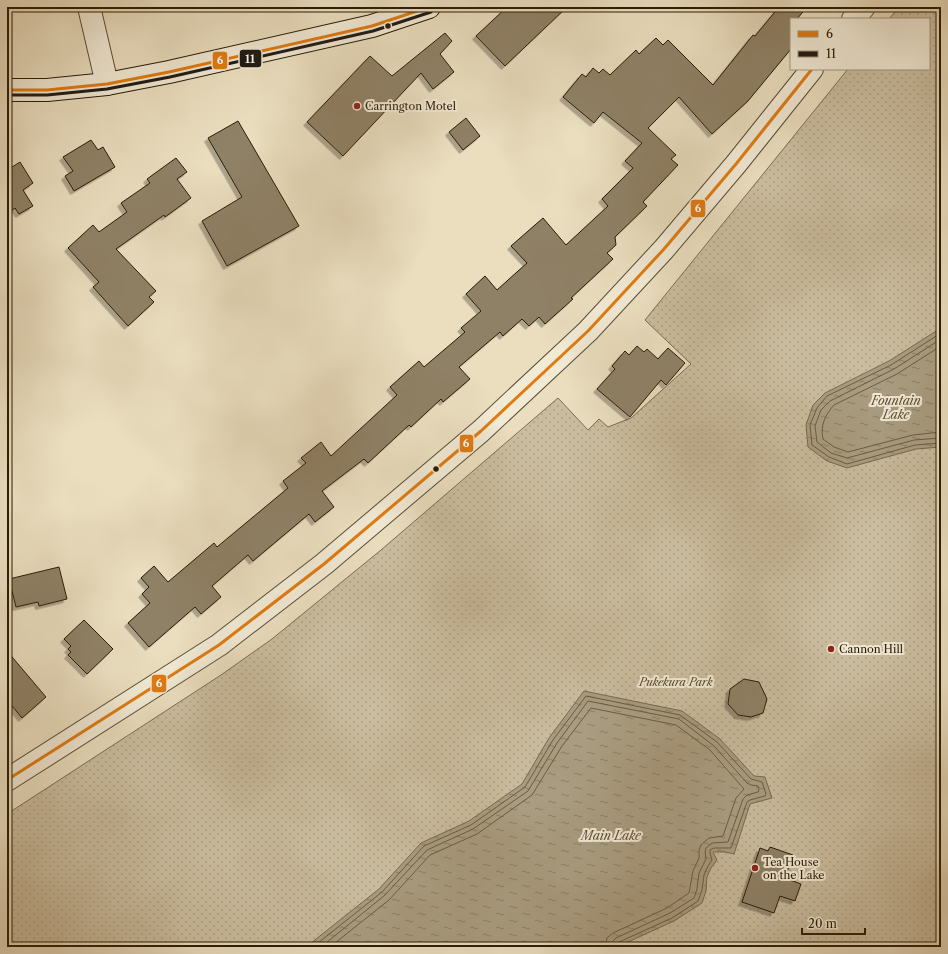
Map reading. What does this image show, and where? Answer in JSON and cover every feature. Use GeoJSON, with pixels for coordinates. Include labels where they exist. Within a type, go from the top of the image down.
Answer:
{"type":"FeatureCollection","features":[{"type":"Feature","properties":{"kind":"street"},"geometry":{"type":"LineString","coordinates":[[89,7],[107,84]]}},
{"type":"Feature","properties":{"kind":"street"},"geometry":{"type":"LineString","coordinates":[[7,90],[47,90],[107,84],[169,72],[372,26],[429,7]]}},
{"type":"Feature","properties":{"kind":"street"},"geometry":{"type":"LineString","coordinates":[[854,18],[864,7]]}},
{"type":"Feature","properties":{"kind":"street"},"geometry":{"type":"LineString","coordinates":[[7,780],[219,645],[324,564],[482,431],[588,332],[664,249],[736,164],[811,70]]}},
{"type":"Feature","properties":{"kind":"green space","name":"Pukekura Park"},"geometry":{"type":"Polygon","coordinates":[[[899,7],[941,7],[941,947],[7,947],[7,814],[221,675],[272,639],[381,550],[558,398],[588,430],[599,419],[608,427],[631,418],[691,364],[645,320],[847,70],[930,70],[930,18],[890,18],[899,7]]]}},
{"type":"Feature","properties":{"kind":"water","name":"Fountain Lake"},"geometry":{"type":"Polygon","coordinates":[[[941,328],[941,447],[916,449],[847,468],[827,461],[808,447],[806,425],[813,405],[825,393],[889,361],[941,328]]]}},
{"type":"Feature","properties":{"kind":"water","name":"Main Lake"},"geometry":{"type":"Polygon","coordinates":[[[584,691],[682,711],[720,739],[754,776],[765,777],[772,798],[750,804],[734,854],[713,852],[717,860],[707,877],[706,891],[702,903],[674,921],[617,947],[306,947],[379,889],[421,843],[469,821],[522,784],[549,738],[584,691]]]}},
{"type":"Feature","properties":{"kind":"building"},"geometry":{"type":"Polygon","coordinates":[[[507,7],[567,7],[505,66],[476,36],[507,7]]]}},
{"type":"Feature","properties":{"kind":"building"},"geometry":{"type":"Polygon","coordinates":[[[779,7],[807,7],[798,18],[790,18],[790,50],[748,101],[712,134],[679,97],[648,128],[676,155],[671,159],[678,165],[643,202],[647,206],[615,237],[616,245],[607,253],[613,259],[571,298],[573,299],[545,324],[539,317],[529,326],[522,319],[503,336],[500,332],[459,367],[470,379],[443,402],[441,399],[411,427],[409,425],[368,463],[364,459],[322,491],[334,507],[315,522],[309,514],[253,561],[248,555],[212,586],[221,597],[201,614],[195,607],[149,647],[128,623],[150,603],[142,594],[149,587],[141,578],[154,566],[168,582],[214,543],[217,547],[288,488],[283,481],[306,463],[301,458],[321,442],[331,456],[397,395],[390,387],[419,361],[424,367],[465,332],[461,328],[481,311],[466,294],[485,276],[497,290],[527,263],[511,246],[543,218],[566,245],[608,206],[602,199],[633,168],[625,161],[642,143],[603,112],[594,123],[563,97],[582,74],[586,77],[593,68],[599,73],[603,69],[610,75],[636,50],[639,54],[656,38],[663,45],[668,40],[713,85],[753,35],[755,36],[779,7]]]}},
{"type":"Feature","properties":{"kind":"building","name":"Carrington Motel"},"geometry":{"type":"Polygon","coordinates":[[[445,33],[452,41],[440,54],[454,72],[433,89],[421,73],[343,156],[307,122],[370,56],[392,76],[445,33]]]}},
{"type":"Feature","properties":{"kind":"building"},"geometry":{"type":"Polygon","coordinates":[[[466,118],[480,136],[463,150],[449,132],[466,118]]]}},
{"type":"Feature","properties":{"kind":"building"},"geometry":{"type":"Polygon","coordinates":[[[238,121],[299,226],[227,266],[202,221],[242,197],[208,138],[238,121]]]}},
{"type":"Feature","properties":{"kind":"building"},"geometry":{"type":"Polygon","coordinates":[[[91,140],[98,150],[103,147],[115,167],[74,191],[65,176],[73,171],[63,157],[91,140]]]}},
{"type":"Feature","properties":{"kind":"building"},"geometry":{"type":"Polygon","coordinates":[[[176,158],[187,172],[177,179],[191,198],[116,249],[156,291],[149,297],[154,302],[128,326],[93,287],[99,282],[68,248],[93,225],[99,232],[127,212],[121,203],[150,183],[147,179],[176,158]]]}},
{"type":"Feature","properties":{"kind":"building"},"geometry":{"type":"Polygon","coordinates":[[[20,162],[33,183],[23,190],[33,206],[19,214],[15,208],[7,214],[7,166],[9,169],[20,162]]]}},
{"type":"Feature","properties":{"kind":"building"},"geometry":{"type":"Polygon","coordinates":[[[637,346],[644,352],[647,349],[658,359],[668,348],[685,363],[666,385],[661,380],[630,417],[597,389],[615,369],[612,366],[625,351],[629,355],[637,346]]]}},
{"type":"Feature","properties":{"kind":"building"},"geometry":{"type":"Polygon","coordinates":[[[59,567],[67,599],[39,606],[38,602],[16,607],[9,579],[59,567]]]}},
{"type":"Feature","properties":{"kind":"building"},"geometry":{"type":"Polygon","coordinates":[[[84,620],[113,649],[87,674],[68,655],[71,652],[68,649],[71,646],[64,639],[84,620]]]}},
{"type":"Feature","properties":{"kind":"building"},"geometry":{"type":"Polygon","coordinates":[[[7,651],[46,697],[22,718],[7,700],[7,651]]]}},
{"type":"Feature","properties":{"kind":"building"},"geometry":{"type":"Polygon","coordinates":[[[744,679],[759,682],[767,699],[763,713],[751,717],[738,715],[728,704],[730,689],[744,679]]]}},
{"type":"Feature","properties":{"kind":"building"},"geometry":{"type":"Polygon","coordinates":[[[770,847],[793,855],[785,878],[801,884],[795,901],[780,896],[774,913],[742,902],[760,848],[768,851],[770,847]]]}},
{"type":"Feature","properties":{"kind":"transit line","name":"6"},"geometry":{"type":"LineString","coordinates":[[7,90],[47,90],[107,84],[169,72],[372,26],[429,7]]}},
{"type":"Feature","properties":{"kind":"transit line","name":"11"},"geometry":{"type":"LineString","coordinates":[[7,95],[47,95],[107,89],[170,77],[373,31],[431,12]]}},
{"type":"Feature","properties":{"kind":"transit line","name":"6"},"geometry":{"type":"LineString","coordinates":[[7,780],[219,645],[324,564],[481,431],[588,331],[664,249],[736,164],[811,70]]}},
{"type":"Feature","properties":{"kind":"place","name":"Carrington Motel"},"geometry":{"type":"Point","coordinates":[357,106]}},
{"type":"Feature","properties":{"kind":"place","name":"Cannon Hill"},"geometry":{"type":"Point","coordinates":[831,649]}},
{"type":"Feature","properties":{"kind":"place","name":"Tea House on the Lake"},"geometry":{"type":"Point","coordinates":[755,868]}}]}
